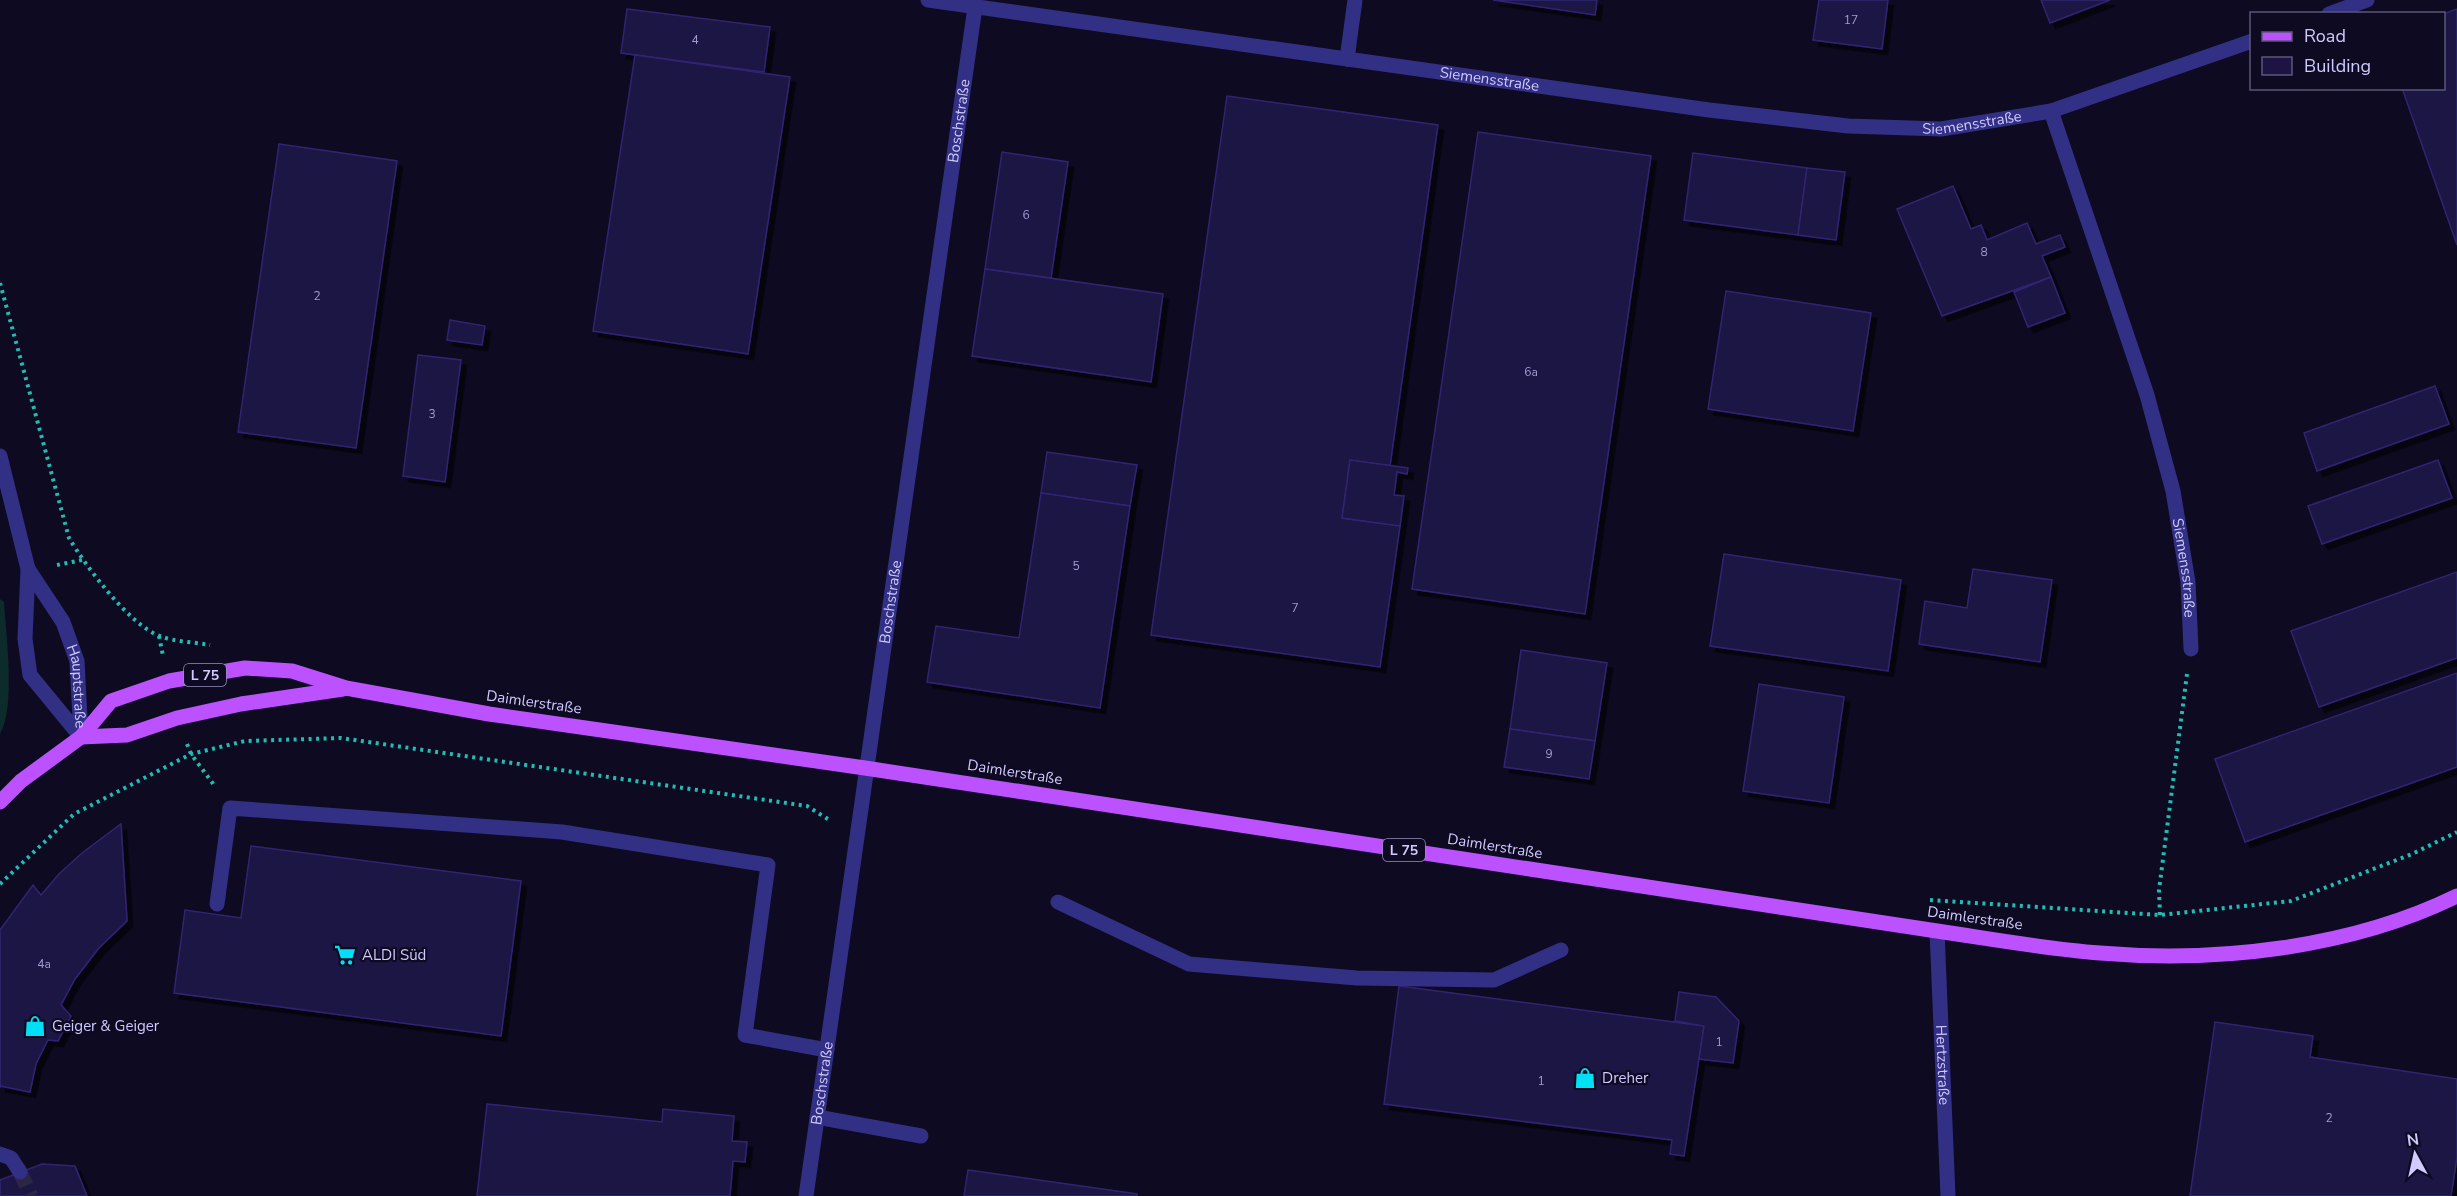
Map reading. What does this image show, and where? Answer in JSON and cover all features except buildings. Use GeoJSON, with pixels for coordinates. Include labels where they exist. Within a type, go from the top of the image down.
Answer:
{"type":"FeatureCollection","features":[{"type":"Feature","properties":{"kind":"main road","name":"Daimlerstraße"},"geometry":{"type":"LineString","coordinates":[[0,802],[21,781],[81,737],[111,701],[169,681],[245,669],[292,671],[346,688],[489,714],[865,768],[1937,932],[2100,953],[2194,956],[2309,944],[2404,918],[2457,896]]}},
{"type":"Feature","properties":{"kind":"main road","name":"Daimlerstraße"},"geometry":{"type":"LineString","coordinates":[[81,737],[127,735],[177,718],[241,704],[346,688]]}},
{"type":"Feature","properties":{"kind":"street","name":"Siemensstraße"},"geometry":{"type":"LineString","coordinates":[[928,0],[1709,110],[1848,126],[1941,129],[2051,111],[2250,42]]}},
{"type":"Feature","properties":{"kind":"street"},"geometry":{"type":"LineString","coordinates":[[1347,59],[1355,0]]}},
{"type":"Feature","properties":{"kind":"street"},"geometry":{"type":"LineString","coordinates":[[2334,12],[2367,0]]}},
{"type":"Feature","properties":{"kind":"street","name":"Boschstraße"},"geometry":{"type":"LineString","coordinates":[[806,1196],[865,768],[975,7]]}},
{"type":"Feature","properties":{"kind":"street","name":"Siemensstraße"},"geometry":{"type":"LineString","coordinates":[[2051,111],[2147,395],[2173,491],[2188,582],[2190,649]]}},
{"type":"Feature","properties":{"kind":"street","name":"Hauptstraße"},"geometry":{"type":"LineString","coordinates":[[0,456],[28,569],[25,639],[30,675],[81,737]]}},
{"type":"Feature","properties":{"kind":"street","name":"Hauptstraße"},"geometry":{"type":"LineString","coordinates":[[28,569],[63,622],[77,661],[81,737]]}},
{"type":"Feature","properties":{"kind":"street"},"geometry":{"type":"LineString","coordinates":[[217,904],[230,808],[562,832],[768,866],[745,1035],[827,1050]]}},
{"type":"Feature","properties":{"kind":"street"},"geometry":{"type":"LineString","coordinates":[[1058,902],[1189,964],[1357,978],[1494,980],[1561,950]]}},
{"type":"Feature","properties":{"kind":"street","name":"Hertzstraße"},"geometry":{"type":"LineString","coordinates":[[1937,932],[1948,1196]]}},
{"type":"Feature","properties":{"kind":"street"},"geometry":{"type":"LineString","coordinates":[[817,1117],[921,1136]]}},
{"type":"Feature","properties":{"kind":"street"},"geometry":{"type":"LineString","coordinates":[[0,1154],[11,1158],[20,1172]]}},
{"type":"Feature","properties":{"kind":"path"},"geometry":{"type":"LineString","coordinates":[[0,283],[69,538],[82,560],[131,617],[159,636],[215,645]]}},
{"type":"Feature","properties":{"kind":"path"},"geometry":{"type":"LineString","coordinates":[[2160,915],[2159,890],[2190,649]]}},
{"type":"Feature","properties":{"kind":"path"},"geometry":{"type":"LineString","coordinates":[[0,884],[74,814],[191,754],[230,808]]}},
{"type":"Feature","properties":{"kind":"path"},"geometry":{"type":"LineString","coordinates":[[1924,899],[2160,915],[2291,901],[2412,854],[2457,832]]}},
{"type":"Feature","properties":{"kind":"green space"},"geometry":{"type":"Polygon","coordinates":[[[0,599],[4,602],[9,689],[5,722],[0,734],[0,599]]]}},
{"type":"Feature","properties":{"kind":"tunnel"},"geometry":{"type":"LineString","coordinates":[[20,1172],[31,1196]]}},
{"type":"Feature","properties":{"kind":"place","name":"ALDI Süd"},"geometry":{"type":"Point","coordinates":[345,955]}},
{"type":"Feature","properties":{"kind":"place","name":"Geiger & Geiger"},"geometry":{"type":"Point","coordinates":[35,1026]}},
{"type":"Feature","properties":{"kind":"place","name":"Dreher"},"geometry":{"type":"Point","coordinates":[1585,1078]}}]}
